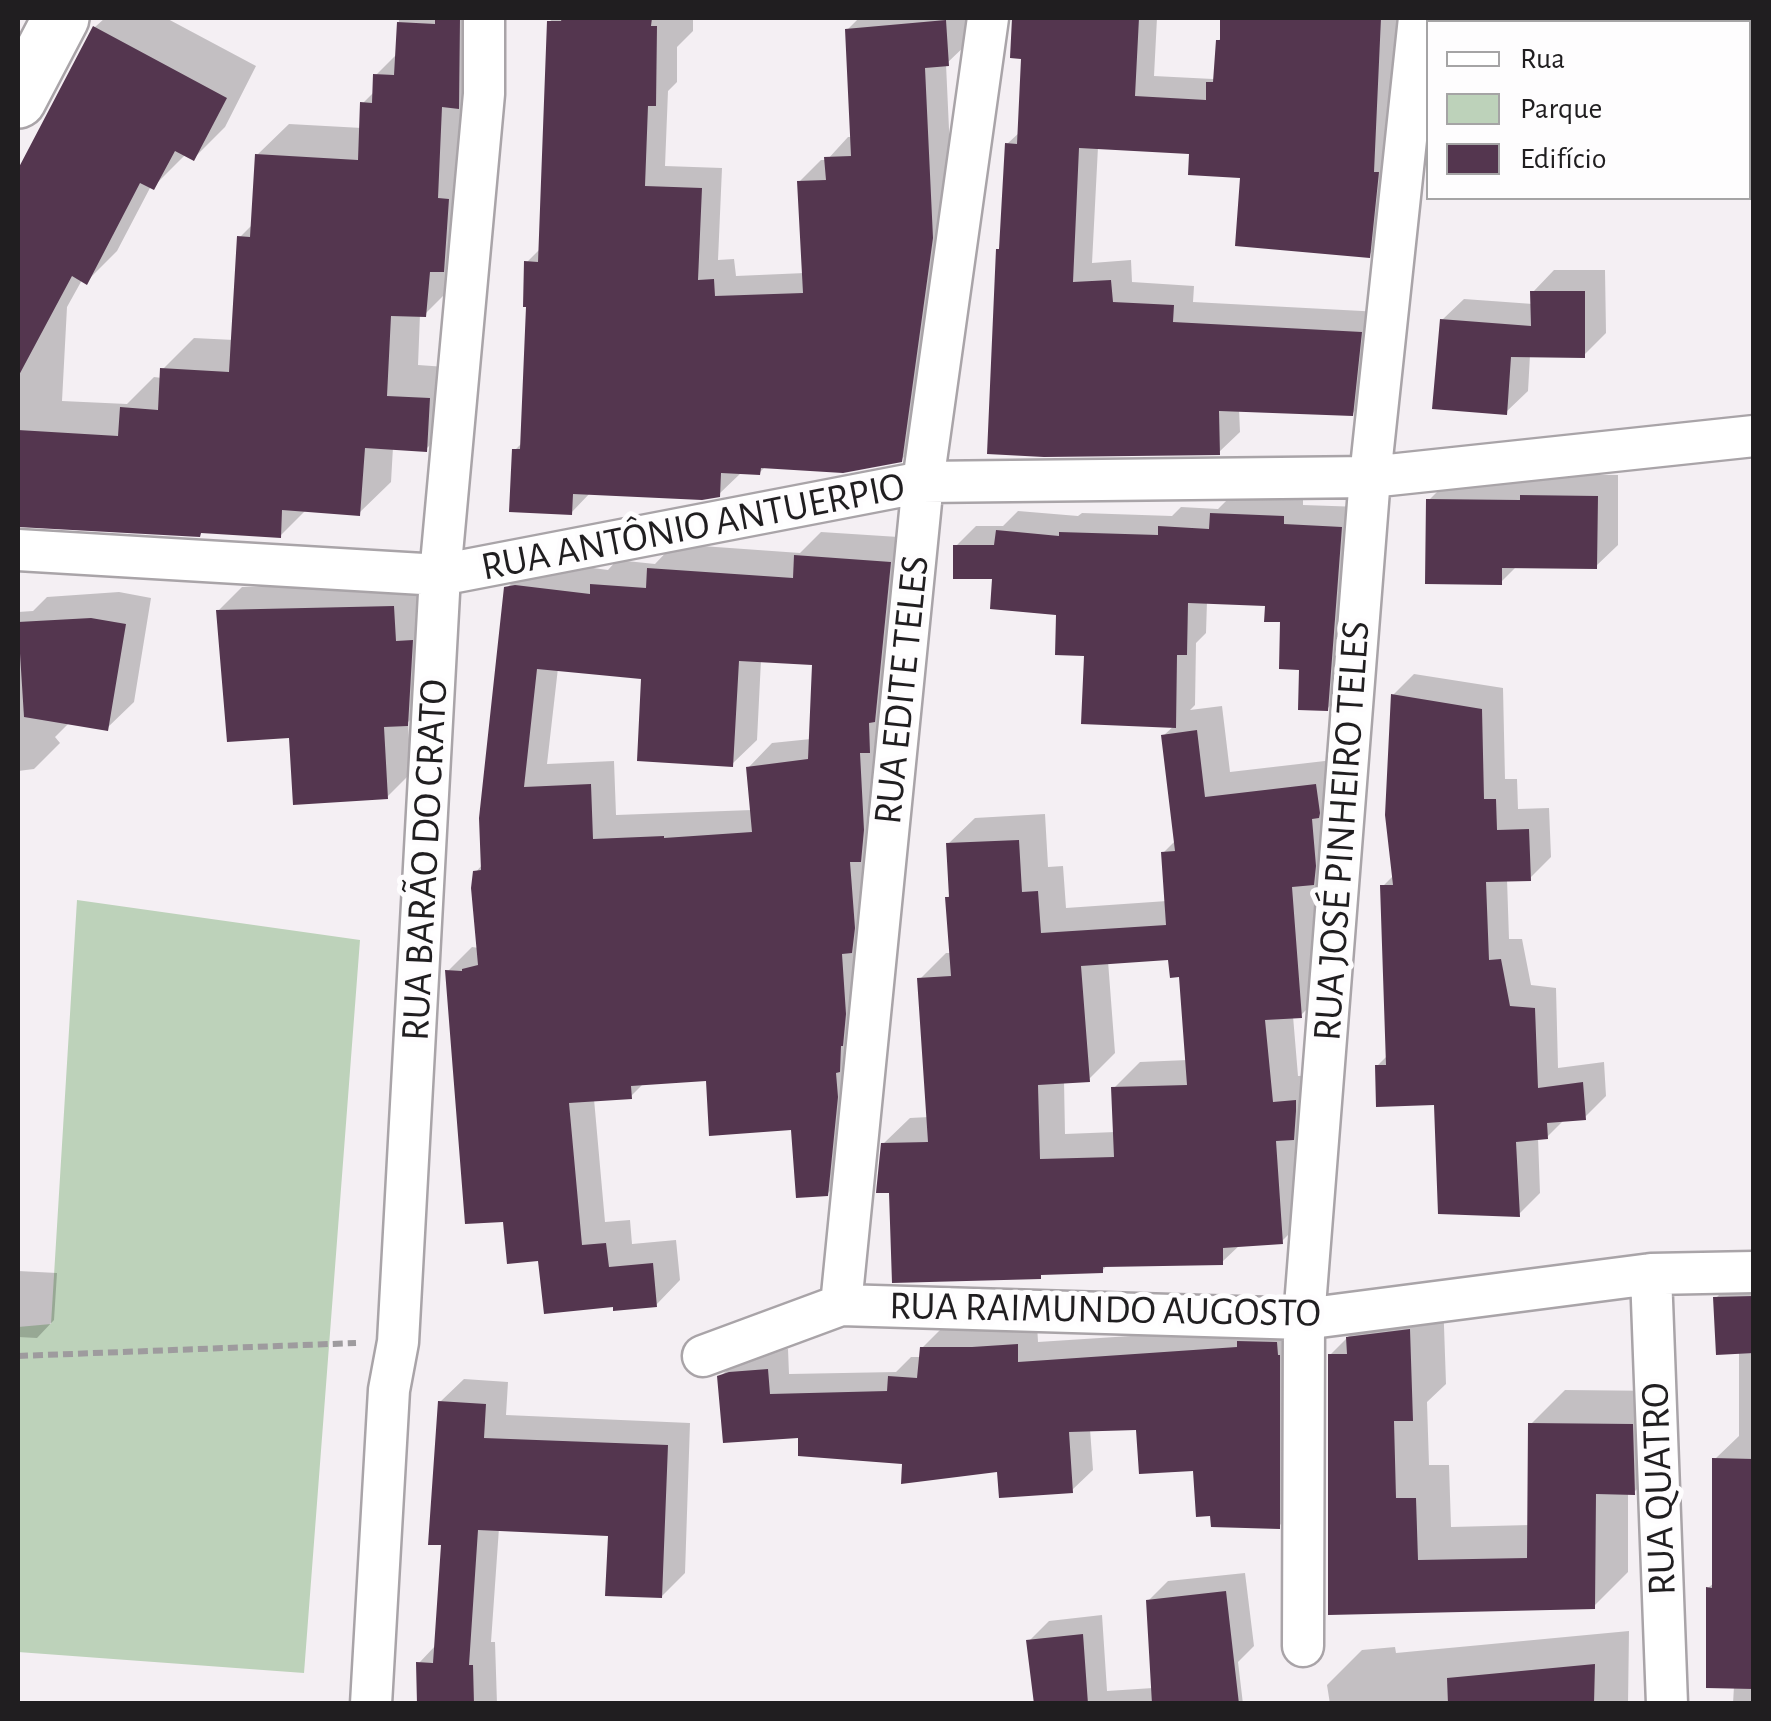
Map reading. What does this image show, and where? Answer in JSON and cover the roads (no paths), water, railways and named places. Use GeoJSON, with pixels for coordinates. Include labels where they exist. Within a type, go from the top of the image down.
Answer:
{"type":"FeatureCollection","features":[{"type":"Feature","properties":{"kind":"main road"},"geometry":{"type":"LineString","coordinates":[[18,100],[61,18]]}},
{"type":"Feature","properties":{"kind":"street","name":"RUA BARÃO DO CRATO"},"geometry":{"type":"LineString","coordinates":[[371,1704],[389,1390],[398,1342],[440,575],[484,94],[484,18]]}},
{"type":"Feature","properties":{"kind":"street","name":"RUA EDITE TELES"},"geometry":{"type":"LineString","coordinates":[[841,1305],[923,482],[988,18]]}},
{"type":"Feature","properties":{"kind":"street","name":"RUA JOSÉ PINHEIRO TELES"},"geometry":{"type":"LineString","coordinates":[[1303,1646],[1304,1319],[1370,477],[1419,18]]}},
{"type":"Feature","properties":{"kind":"street","name":"RUA ANTÔNIO ANTUERPIO"},"geometry":{"type":"LineString","coordinates":[[18,550],[440,575],[923,482],[1370,477],[1754,436]]}},
{"type":"Feature","properties":{"kind":"street","name":"RUA RAIMUNDO AUGOSTO"},"geometry":{"type":"LineString","coordinates":[[702,1356],[841,1305],[1304,1319],[1652,1274],[1754,1272]]}},
{"type":"Feature","properties":{"kind":"street","name":"RUA QUATRO"},"geometry":{"type":"LineString","coordinates":[[1652,1274],[1667,1704]]}}]}
